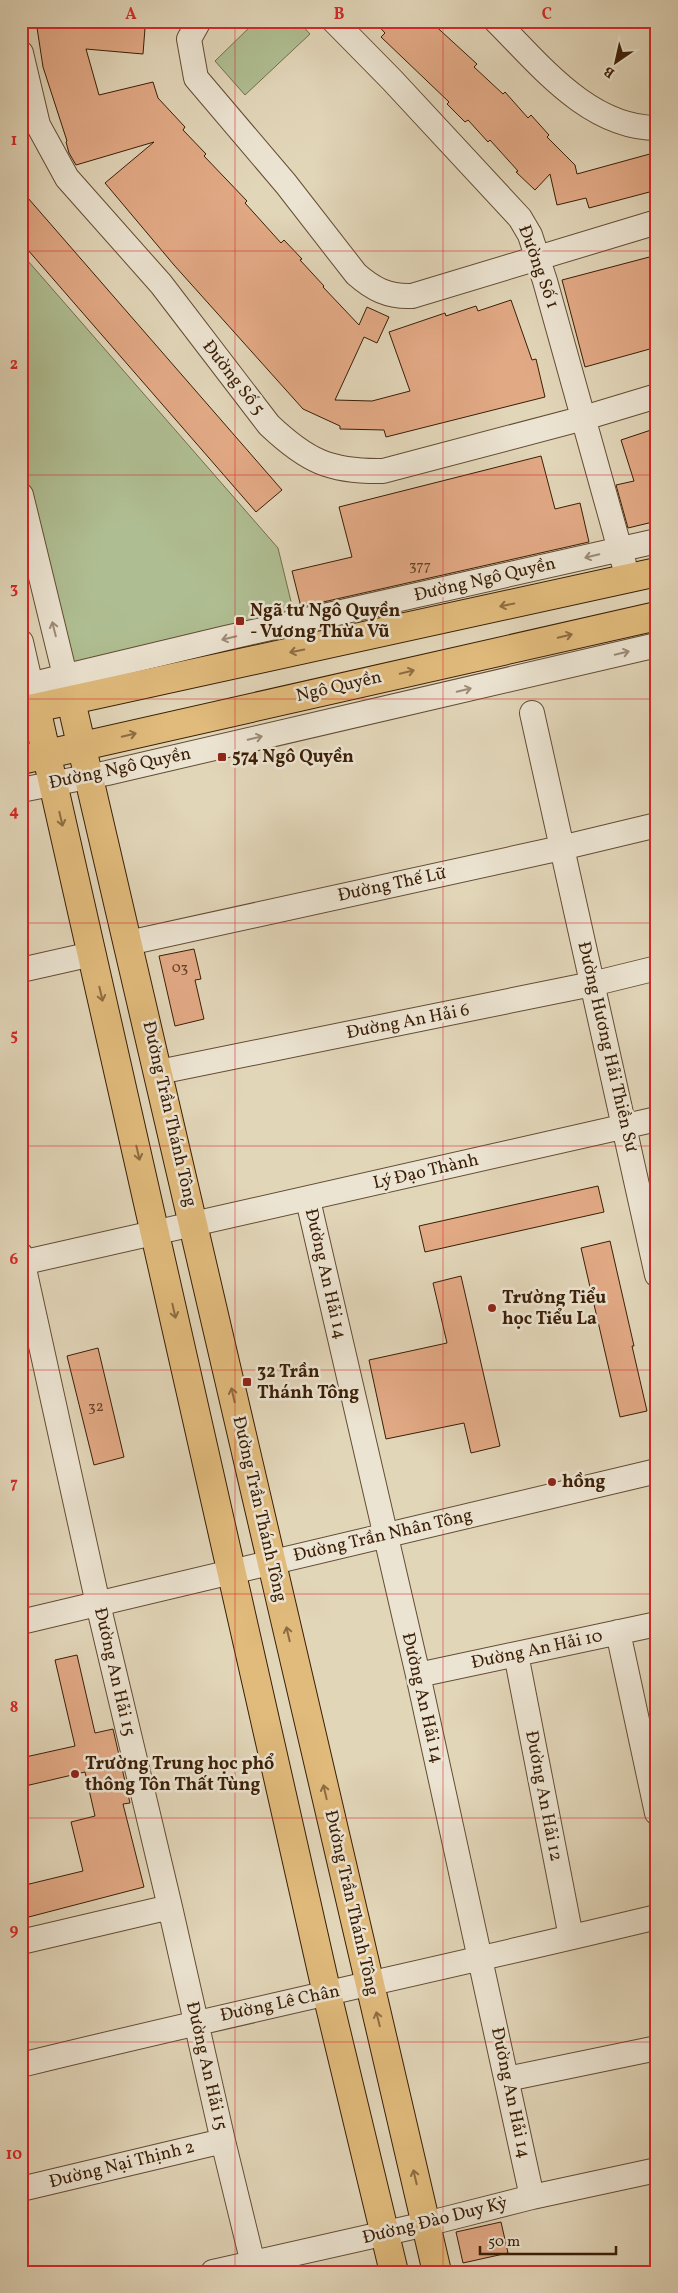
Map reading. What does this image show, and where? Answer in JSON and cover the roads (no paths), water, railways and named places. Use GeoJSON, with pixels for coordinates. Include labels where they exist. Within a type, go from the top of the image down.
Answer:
{"type":"FeatureCollection","features":[{"type":"Feature","properties":{"kind":"main road"},"geometry":{"type":"LineString","coordinates":[[394,2272],[328,1994],[157,1234],[52,784],[33,757],[28,698],[69,688],[657,572]]}},
{"type":"Feature","properties":{"kind":"main road","name":"Ngô Quyền"},"geometry":{"type":"LineString","coordinates":[[33,757],[657,616]]}},
{"type":"Feature","properties":{"kind":"main road","name":"Đường Trần Thánh Tông"},"geometry":{"type":"LineString","coordinates":[[69,688],[88,777],[195,1224],[271,1562],[437,2272]]}},
{"type":"Feature","properties":{"kind":"street"},"geometry":{"type":"LineString","coordinates":[[199,21],[189,40],[196,78],[286,184],[356,274],[369,286],[383,293],[412,296],[657,222]]}},
{"type":"Feature","properties":{"kind":"street","name":"Đường Số 1"},"geometry":{"type":"LineString","coordinates":[[334,21],[392,80],[520,218],[530,236],[584,418],[627,578]]}},
{"type":"Feature","properties":{"kind":"street"},"geometry":{"type":"LineString","coordinates":[[496,21],[581,102],[612,119],[648,128],[657,128]]}},
{"type":"Feature","properties":{"kind":"street","name":"Đường Số 5"},"geometry":{"type":"LineString","coordinates":[[21,53],[38,125],[67,178],[161,284],[269,425],[290,444],[312,459],[335,468],[383,471],[584,418],[657,396]]}},
{"type":"Feature","properties":{"kind":"street"},"geometry":{"type":"LineString","coordinates":[[21,495],[69,688]]}},
{"type":"Feature","properties":{"kind":"street","name":"Đường Ngô Quyền"},"geometry":{"type":"LineString","coordinates":[[69,688],[657,542]]}},
{"type":"Feature","properties":{"kind":"street"},"geometry":{"type":"LineString","coordinates":[[21,642],[28,698]]}},
{"type":"Feature","properties":{"kind":"street","name":"Đường Ngô Quyền"},"geometry":{"type":"LineString","coordinates":[[21,790],[88,777],[657,645]]}},
{"type":"Feature","properties":{"kind":"street","name":"Đường Hương Hải Thiền Sư"},"geometry":{"type":"LineString","coordinates":[[532,713],[657,1275]]}},
{"type":"Feature","properties":{"kind":"street","name":"Đường Thế Lữ"},"geometry":{"type":"LineString","coordinates":[[128,943],[561,848],[657,825]]}},
{"type":"Feature","properties":{"kind":"street"},"geometry":{"type":"LineString","coordinates":[[21,970],[92,954]]}},
{"type":"Feature","properties":{"kind":"street","name":"Đường An Hải 6"},"geometry":{"type":"LineString","coordinates":[[159,1072],[592,984],[657,968]]}},
{"type":"Feature","properties":{"kind":"street","name":"Lý Đạo Thành"},"geometry":{"type":"LineString","coordinates":[[22,1260],[157,1234],[657,1119]]}},
{"type":"Feature","properties":{"kind":"street","name":"Đường An Hải 14"},"geometry":{"type":"LineString","coordinates":[[308,1200],[384,1535],[418,1675],[532,2197]]}},
{"type":"Feature","properties":{"kind":"street","name":"Đường An Hải 15"},"geometry":{"type":"LineString","coordinates":[[22,1260],[98,1604],[254,2267]]}},
{"type":"Feature","properties":{"kind":"street","name":"Đường Trần Nhân Tông"},"geometry":{"type":"LineString","coordinates":[[21,1622],[657,1471]]}},
{"type":"Feature","properties":{"kind":"street","name":"Đường An Hải 10"},"geometry":{"type":"LineString","coordinates":[[418,1675],[657,1624]]}},
{"type":"Feature","properties":{"kind":"street"},"geometry":{"type":"LineString","coordinates":[[618,1632],[657,1813]]}},
{"type":"Feature","properties":{"kind":"street","name":"Đường An Hải 12"},"geometry":{"type":"LineString","coordinates":[[516,1654],[571,1937]]}},
{"type":"Feature","properties":{"kind":"street"},"geometry":{"type":"LineString","coordinates":[[21,1942],[170,1906]]}},
{"type":"Feature","properties":{"kind":"street","name":"Đường Lê Chân"},"geometry":{"type":"LineString","coordinates":[[21,2065],[196,2022],[328,1994],[657,1917]]}},
{"type":"Feature","properties":{"kind":"street"},"geometry":{"type":"LineString","coordinates":[[507,2079],[657,2048]]}},
{"type":"Feature","properties":{"kind":"street","name":"Đường Nại Thịnh 2"},"geometry":{"type":"LineString","coordinates":[[21,2189],[223,2141]]}},
{"type":"Feature","properties":{"kind":"street","name":"Đường Đào Duy Kỳ"},"geometry":{"type":"LineString","coordinates":[[213,2272],[254,2267],[532,2197],[657,2170]]}},
{"type":"Feature","properties":{"kind":"place","name":"Ngã tư Ngô Quyền - Vương Thừa Vũ"},"geometry":{"type":"Point","coordinates":[240,621]}},
{"type":"Feature","properties":{"kind":"place","name":"574 Ngô Quyền"},"geometry":{"type":"Point","coordinates":[222,757]}},
{"type":"Feature","properties":{"kind":"place","name":"Trường Tiểu học Tiểu La"},"geometry":{"type":"Point","coordinates":[492,1308]}},
{"type":"Feature","properties":{"kind":"place","name":"32 Trần Thánh Tông"},"geometry":{"type":"Point","coordinates":[247,1382]}},
{"type":"Feature","properties":{"kind":"place","name":"hồng"},"geometry":{"type":"Point","coordinates":[552,1482]}},
{"type":"Feature","properties":{"kind":"place","name":"Trường Trung học phổ thông Tôn Thất Tùng"},"geometry":{"type":"Point","coordinates":[75,1774]}}]}
